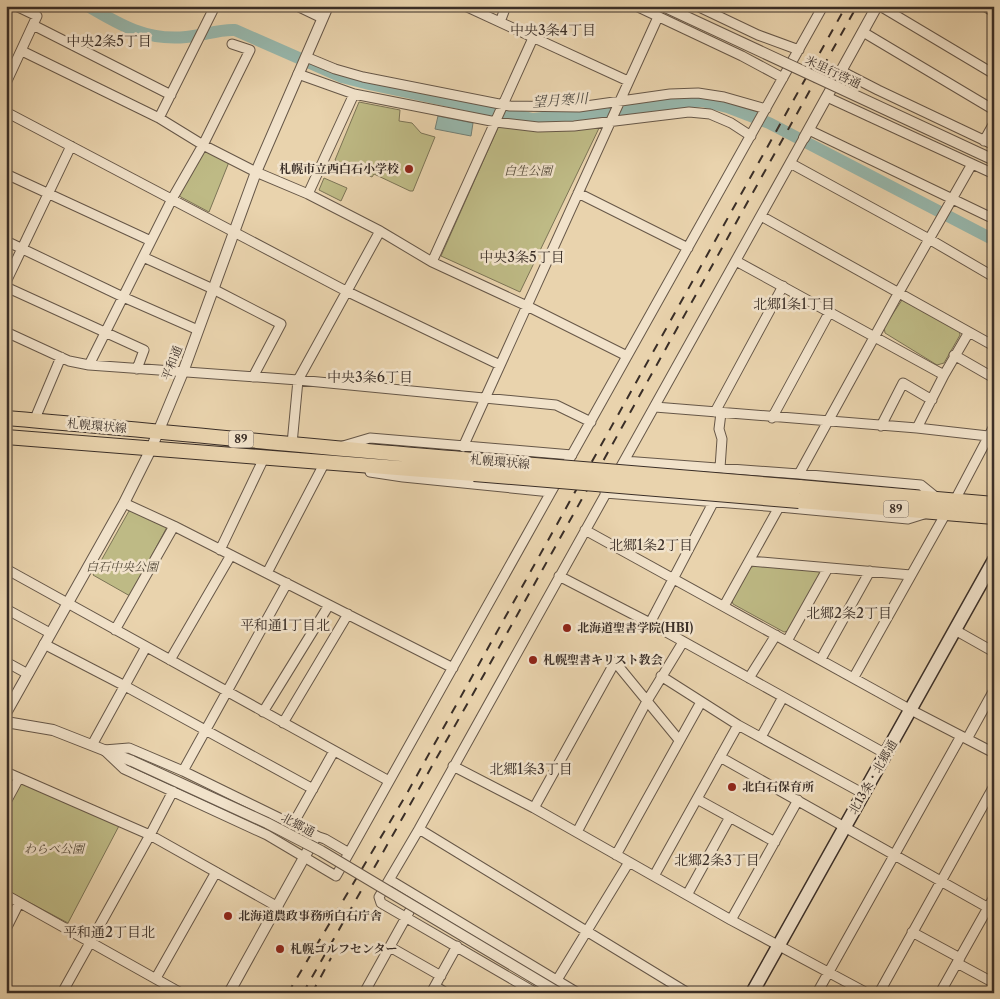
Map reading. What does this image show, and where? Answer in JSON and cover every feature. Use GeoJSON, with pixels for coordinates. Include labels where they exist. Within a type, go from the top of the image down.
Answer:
{"type":"FeatureCollection","features":[{"type":"Feature","properties":{"kind":"main road","name":"札幌環状線"},"geometry":{"type":"LineString","coordinates":[[6,418],[292,444],[475,467]]}},
{"type":"Feature","properties":{"kind":"main road","name":"札幌環状線"},"geometry":{"type":"LineString","coordinates":[[6,437],[264,458],[475,467],[799,487],[994,504]]}},
{"type":"Feature","properties":{"kind":"main road","name":"札幌環状線"},"geometry":{"type":"LineString","coordinates":[[799,487],[931,511],[994,517]]}},
{"type":"Feature","properties":{"kind":"main road","name":"北13条・北郷通"},"geometry":{"type":"LineString","coordinates":[[752,993],[843,827],[864,794],[994,560]]}},
{"type":"Feature","properties":{"kind":"street"},"geometry":{"type":"LineString","coordinates":[[6,83],[37,16],[16,6]]}},
{"type":"Feature","properties":{"kind":"street"},"geometry":{"type":"LineString","coordinates":[[159,118],[215,6]]}},
{"type":"Feature","properties":{"kind":"street"},"geometry":{"type":"LineString","coordinates":[[297,6],[322,18]]}},
{"type":"Feature","properties":{"kind":"street","name":"平和通"},"geometry":{"type":"LineString","coordinates":[[6,713],[124,503],[151,449],[183,372],[256,172],[328,6]]}},
{"type":"Feature","properties":{"kind":"street"},"geometry":{"type":"LineString","coordinates":[[465,6],[628,81]]}},
{"type":"Feature","properties":{"kind":"street"},"geometry":{"type":"LineString","coordinates":[[500,22],[506,6]]}},
{"type":"Feature","properties":{"kind":"street"},"geometry":{"type":"LineString","coordinates":[[636,6],[742,56],[783,78]]}},
{"type":"Feature","properties":{"kind":"street","name":"米里行啓通"},"geometry":{"type":"LineString","coordinates":[[662,6],[994,160]]}},
{"type":"Feature","properties":{"kind":"street"},"geometry":{"type":"LineString","coordinates":[[697,6],[758,35],[799,50]]}},
{"type":"Feature","properties":{"kind":"street"},"geometry":{"type":"LineString","coordinates":[[104,750],[124,769],[267,835],[336,876],[823,6]]}},
{"type":"Feature","properties":{"kind":"street"},"geometry":{"type":"LineString","coordinates":[[533,992],[406,917],[379,900],[379,897],[419,829],[878,6],[994,74]]}},
{"type":"Feature","properties":{"kind":"street"},"geometry":{"type":"LineString","coordinates":[[984,6],[994,12]]}},
{"type":"Feature","properties":{"kind":"street"},"geometry":{"type":"LineString","coordinates":[[463,447],[658,17]]}},
{"type":"Feature","properties":{"kind":"street"},"geometry":{"type":"LineString","coordinates":[[33,25],[170,95]]}},
{"type":"Feature","properties":{"kind":"street"},"geometry":{"type":"LineString","coordinates":[[863,32],[994,110]]}},
{"type":"Feature","properties":{"kind":"street"},"geometry":{"type":"LineString","coordinates":[[432,262],[533,38]]}},
{"type":"Feature","properties":{"kind":"street"},"geometry":{"type":"LineString","coordinates":[[89,365],[172,198],[203,145],[250,50],[232,44]]}},
{"type":"Feature","properties":{"kind":"street"},"geometry":{"type":"LineString","coordinates":[[22,51],[159,118],[203,145],[256,172],[308,194],[380,231],[432,262],[527,306],[627,356]]}},
{"type":"Feature","properties":{"kind":"street"},"geometry":{"type":"LineString","coordinates":[[305,58],[363,77],[503,107],[579,107],[618,104],[670,94],[698,93],[724,97],[764,113]]}},
{"type":"Feature","properties":{"kind":"street"},"geometry":{"type":"LineString","coordinates":[[841,71],[994,145]]}},
{"type":"Feature","properties":{"kind":"street"},"geometry":{"type":"LineString","coordinates":[[299,72],[354,94],[538,127],[574,126],[689,112],[710,114],[752,134]]}},
{"type":"Feature","properties":{"kind":"street"},"geometry":{"type":"LineString","coordinates":[[308,194],[354,94]]}},
{"type":"Feature","properties":{"kind":"street"},"geometry":{"type":"LineString","coordinates":[[828,97],[994,174]]}},
{"type":"Feature","properties":{"kind":"street"},"geometry":{"type":"LineString","coordinates":[[6,112],[172,198],[346,292],[500,365]]}},
{"type":"Feature","properties":{"kind":"street"},"geometry":{"type":"LineString","coordinates":[[984,141],[994,123]]}},
{"type":"Feature","properties":{"kind":"street"},"geometry":{"type":"LineString","coordinates":[[807,134],[994,219]]}},
{"type":"Feature","properties":{"kind":"street"},"geometry":{"type":"LineString","coordinates":[[6,282],[71,146]]}},
{"type":"Feature","properties":{"kind":"street"},"geometry":{"type":"LineString","coordinates":[[790,163],[931,235],[994,277]]}},
{"type":"Feature","properties":{"kind":"street"},"geometry":{"type":"LineString","coordinates":[[624,462],[720,468],[799,487],[828,421],[972,164]]}},
{"type":"Feature","properties":{"kind":"street"},"geometry":{"type":"LineString","coordinates":[[6,174],[151,241]]}},
{"type":"Feature","properties":{"kind":"street"},"geometry":{"type":"LineString","coordinates":[[578,194],[688,248]]}},
{"type":"Feature","properties":{"kind":"street"},"geometry":{"type":"LineString","coordinates":[[761,216],[994,346]]}},
{"type":"Feature","properties":{"kind":"street"},"geometry":{"type":"LineString","coordinates":[[292,444],[298,380],[380,231]]}},
{"type":"Feature","properties":{"kind":"street"},"geometry":{"type":"LineString","coordinates":[[6,241],[123,297],[198,330]]}},
{"type":"Feature","properties":{"kind":"street"},"geometry":{"type":"LineString","coordinates":[[143,257],[213,289],[281,324],[254,377]]}},
{"type":"Feature","properties":{"kind":"street"},"geometry":{"type":"LineString","coordinates":[[736,261],[944,375]]}},
{"type":"Feature","properties":{"kind":"street"},"geometry":{"type":"LineString","coordinates":[[720,468],[722,438],[719,429],[718,412],[783,286]]}},
{"type":"Feature","properties":{"kind":"street"},"geometry":{"type":"LineString","coordinates":[[6,287],[144,350],[137,369]]}},
{"type":"Feature","properties":{"kind":"street"},"geometry":{"type":"LineString","coordinates":[[772,418],[828,313]]}},
{"type":"Feature","properties":{"kind":"street"},"geometry":{"type":"LineString","coordinates":[[6,332],[69,361],[89,365],[298,380],[556,404],[591,422]]}},
{"type":"Feature","properties":{"kind":"street"},"geometry":{"type":"LineString","coordinates":[[917,428],[954,355],[968,332]]}},
{"type":"Feature","properties":{"kind":"street"},"geometry":{"type":"LineString","coordinates":[[954,355],[994,378]]}},
{"type":"Feature","properties":{"kind":"street"},"geometry":{"type":"LineString","coordinates":[[34,421],[61,357]]}},
{"type":"Feature","properties":{"kind":"street"},"geometry":{"type":"LineString","coordinates":[[881,426],[903,383],[932,400]]}},
{"type":"Feature","properties":{"kind":"street"},"geometry":{"type":"LineString","coordinates":[[655,407],[772,418],[917,428],[988,436]]}},
{"type":"Feature","properties":{"kind":"street"},"geometry":{"type":"LineString","coordinates":[[955,500],[994,426]]}},
{"type":"Feature","properties":{"kind":"street"},"geometry":{"type":"LineString","coordinates":[[333,449],[370,438],[572,455]]}},
{"type":"Feature","properties":{"kind":"street"},"geometry":{"type":"LineString","coordinates":[[220,550],[264,458]]}},
{"type":"Feature","properties":{"kind":"street"},"geometry":{"type":"LineString","coordinates":[[267,573],[332,462],[368,472],[403,477],[552,492]]}},
{"type":"Feature","properties":{"kind":"street"},"geometry":{"type":"LineString","coordinates":[[605,493],[779,506],[908,519],[931,511]]}},
{"type":"Feature","properties":{"kind":"street"},"geometry":{"type":"LineString","coordinates":[[650,623],[714,501]]}},
{"type":"Feature","properties":{"kind":"street"},"geometry":{"type":"LineString","coordinates":[[124,503],[174,526],[453,668]]}},
{"type":"Feature","properties":{"kind":"street"},"geometry":{"type":"LineString","coordinates":[[724,606],[779,506]]}},
{"type":"Feature","properties":{"kind":"street"},"geometry":{"type":"LineString","coordinates":[[854,677],[946,513]]}},
{"type":"Feature","properties":{"kind":"street"},"geometry":{"type":"LineString","coordinates":[[116,630],[174,526]]}},
{"type":"Feature","properties":{"kind":"street"},"geometry":{"type":"LineString","coordinates":[[585,530],[911,710],[994,753]]}},
{"type":"Feature","properties":{"kind":"street"},"geometry":{"type":"LineString","coordinates":[[170,660],[231,555]]}},
{"type":"Feature","properties":{"kind":"street"},"geometry":{"type":"LineString","coordinates":[[750,561],[911,574]]}},
{"type":"Feature","properties":{"kind":"street"},"geometry":{"type":"LineString","coordinates":[[787,641],[828,568]]}},
{"type":"Feature","properties":{"kind":"street"},"geometry":{"type":"LineString","coordinates":[[6,570],[389,781]]}},
{"type":"Feature","properties":{"kind":"street"},"geometry":{"type":"LineString","coordinates":[[821,659],[870,571]]}},
{"type":"Feature","properties":{"kind":"street"},"geometry":{"type":"LineString","coordinates":[[559,576],[650,623],[886,754]]}},
{"type":"Feature","properties":{"kind":"street"},"geometry":{"type":"LineString","coordinates":[[183,772],[287,583]]}},
{"type":"Feature","properties":{"kind":"street"},"geometry":{"type":"LineString","coordinates":[[263,712],[329,605]]}},
{"type":"Feature","properties":{"kind":"street"},"geometry":{"type":"LineString","coordinates":[[6,609],[50,633]]}},
{"type":"Feature","properties":{"kind":"street"},"geometry":{"type":"LineString","coordinates":[[283,723],[348,614]]}},
{"type":"Feature","properties":{"kind":"street"},"geometry":{"type":"LineString","coordinates":[[955,630],[994,652]]}},
{"type":"Feature","properties":{"kind":"street"},"geometry":{"type":"LineString","coordinates":[[749,678],[776,635]]}},
{"type":"Feature","properties":{"kind":"street"},"geometry":{"type":"LineString","coordinates":[[577,832],[647,701],[683,642]]}},
{"type":"Feature","properties":{"kind":"street"},"geometry":{"type":"LineString","coordinates":[[44,644],[313,789]]}},
{"type":"Feature","properties":{"kind":"street"},"geometry":{"type":"LineString","coordinates":[[92,745],[146,648]]}},
{"type":"Feature","properties":{"kind":"street"},"geometry":{"type":"LineString","coordinates":[[6,662],[28,674]]}},
{"type":"Feature","properties":{"kind":"street"},"geometry":{"type":"LineString","coordinates":[[534,808],[615,662],[679,740]]}},
{"type":"Feature","properties":{"kind":"street"},"geometry":{"type":"LineString","coordinates":[[661,676],[738,725],[864,794]]}},
{"type":"Feature","properties":{"kind":"street"},"geometry":{"type":"LineString","coordinates":[[817,993],[894,856],[994,690]]}},
{"type":"Feature","properties":{"kind":"street"},"geometry":{"type":"LineString","coordinates":[[761,737],[783,697]]}},
{"type":"Feature","properties":{"kind":"street"},"geometry":{"type":"LineString","coordinates":[[616,855],[701,702]]}},
{"type":"Feature","properties":{"kind":"street","name":"北郷通"},"geometry":{"type":"LineString","coordinates":[[6,722],[54,730],[132,761],[267,823],[320,851],[559,993]]}},
{"type":"Feature","properties":{"kind":"street"},"geometry":{"type":"LineString","coordinates":[[654,876],[738,725]]}},
{"type":"Feature","properties":{"kind":"street"},"geometry":{"type":"LineString","coordinates":[[104,750],[129,748],[325,839],[349,853]]}},
{"type":"Feature","properties":{"kind":"street"},"geometry":{"type":"LineString","coordinates":[[293,824],[334,751]]}},
{"type":"Feature","properties":{"kind":"street"},"geometry":{"type":"LineString","coordinates":[[720,757],[991,909]]}},
{"type":"Feature","properties":{"kind":"street"},"geometry":{"type":"LineString","coordinates":[[453,766],[534,808],[732,920],[867,993]]}},
{"type":"Feature","properties":{"kind":"street"},"geometry":{"type":"LineString","coordinates":[[6,772],[150,835],[278,907]]}},
{"type":"Feature","properties":{"kind":"street"},"geometry":{"type":"LineString","coordinates":[[6,802],[19,778]]}},
{"type":"Feature","properties":{"kind":"street"},"geometry":{"type":"LineString","coordinates":[[880,993],[994,786]]}},
{"type":"Feature","properties":{"kind":"street"},"geometry":{"type":"LineString","coordinates":[[62,993],[173,791]]}},
{"type":"Feature","properties":{"kind":"street"},"geometry":{"type":"LineString","coordinates":[[696,799],[775,842]]}},
{"type":"Feature","properties":{"kind":"street"},"geometry":{"type":"LineString","coordinates":[[732,920],[798,800]]}},
{"type":"Feature","properties":{"kind":"street"},"geometry":{"type":"LineString","coordinates":[[687,894],[730,817]]}},
{"type":"Feature","properties":{"kind":"street"},"geometry":{"type":"LineString","coordinates":[[419,829],[688,993]]}},
{"type":"Feature","properties":{"kind":"street"},"geometry":{"type":"LineString","coordinates":[[229,993],[316,836]]}},
{"type":"Feature","properties":{"kind":"street"},"geometry":{"type":"LineString","coordinates":[[557,980],[629,862]]}},
{"type":"Feature","properties":{"kind":"street"},"geometry":{"type":"LineString","coordinates":[[156,978],[216,872]]}},
{"type":"Feature","properties":{"kind":"street"},"geometry":{"type":"LineString","coordinates":[[390,880],[578,993]]}},
{"type":"Feature","properties":{"kind":"street"},"geometry":{"type":"LineString","coordinates":[[6,895],[181,993]]}},
{"type":"Feature","properties":{"kind":"street"},"geometry":{"type":"LineString","coordinates":[[364,993],[417,896]]}},
{"type":"Feature","properties":{"kind":"street"},"geometry":{"type":"LineString","coordinates":[[940,993],[991,909],[994,897]]}},
{"type":"Feature","properties":{"kind":"street"},"geometry":{"type":"LineString","coordinates":[[6,929],[20,903]]}},
{"type":"Feature","properties":{"kind":"street"},"geometry":{"type":"LineString","coordinates":[[912,932],[960,958]]}},
{"type":"Feature","properties":{"kind":"street"},"geometry":{"type":"LineString","coordinates":[[446,993],[433,989],[457,946]]}},
{"type":"Feature","properties":{"kind":"street"},"geometry":{"type":"LineString","coordinates":[[390,947],[441,976]]}},
{"type":"Feature","properties":{"kind":"street"},"geometry":{"type":"LineString","coordinates":[[960,958],[957,963],[994,983]]}},
{"type":"Feature","properties":{"kind":"green space"},"geometry":{"type":"Polygon","coordinates":[[[359,102],[400,110],[399,121],[412,123],[421,133],[435,137],[413,191],[374,174],[372,177],[335,160],[359,102]]]}},
{"type":"Feature","properties":{"kind":"green space","name":"白生公園"},"geometry":{"type":"Polygon","coordinates":[[[500,123],[601,124],[520,292],[441,256],[500,123]]]}},
{"type":"Feature","properties":{"kind":"green space"},"geometry":{"type":"Polygon","coordinates":[[[205,150],[229,162],[209,212],[179,196],[205,150]]]}},
{"type":"Feature","properties":{"kind":"green space"},"geometry":{"type":"Polygon","coordinates":[[[324,178],[347,188],[341,201],[319,190],[324,178]]]}},
{"type":"Feature","properties":{"kind":"green space"},"geometry":{"type":"Polygon","coordinates":[[[906,299],[959,330],[960,335],[944,363],[937,365],[885,333],[884,327],[902,300],[906,299]]]}},
{"type":"Feature","properties":{"kind":"green space","name":"白石中央公園"},"geometry":{"type":"Polygon","coordinates":[[[129,511],[135,511],[167,527],[130,596],[93,575],[129,511]]]}},
{"type":"Feature","properties":{"kind":"green space"},"geometry":{"type":"Polygon","coordinates":[[[754,566],[819,571],[820,575],[788,631],[784,632],[733,604],[732,601],[750,568],[754,566]]]}},
{"type":"Feature","properties":{"kind":"green space","name":"わらべ公園"},"geometry":{"type":"Polygon","coordinates":[[[20,784],[120,824],[68,923],[6,890],[6,810],[20,784]]]}},
{"type":"Feature","properties":{"kind":"water"},"geometry":{"type":"Polygon","coordinates":[[[438,116],[473,123],[471,136],[435,129],[438,116]]]}},
{"type":"Feature","properties":{"kind":"waterway","name":"望月寒川"},"geometry":{"type":"LineString","coordinates":[[88,6],[134,30],[159,37],[186,37],[235,30],[342,77],[533,119],[702,101],[727,107],[769,123],[994,240]]}},
{"type":"Feature","properties":{"kind":"railway"},"geometry":{"type":"LineString","coordinates":[[288,993],[406,795],[846,6]]}},
{"type":"Feature","properties":{"kind":"railway"},"geometry":{"type":"LineString","coordinates":[[303,993],[482,678],[857,6]]}},
{"type":"Feature","properties":{"kind":"railway"},"geometry":{"type":"LineString","coordinates":[[312,993],[331,958]]}},
{"type":"Feature","properties":{"kind":"place","name":"札幌市立西白石小学校"},"geometry":{"type":"Point","coordinates":[409,169]}},
{"type":"Feature","properties":{"kind":"place","name":"北海道聖書学院(HBI)"},"geometry":{"type":"Point","coordinates":[567,628]}},
{"type":"Feature","properties":{"kind":"place","name":"札幌聖書キリスト教会"},"geometry":{"type":"Point","coordinates":[533,660]}},
{"type":"Feature","properties":{"kind":"place","name":"北白石保育所"},"geometry":{"type":"Point","coordinates":[732,787]}},
{"type":"Feature","properties":{"kind":"place","name":"北海道農政事務所白石庁舎"},"geometry":{"type":"Point","coordinates":[228,916]}},
{"type":"Feature","properties":{"kind":"place","name":"札幌ゴルフセンター"},"geometry":{"type":"Point","coordinates":[280,949]}},
{"type":"Feature","properties":{"kind":"district","name":"中央3条4丁目"},"geometry":{"type":"Point","coordinates":[553,30]}},
{"type":"Feature","properties":{"kind":"district","name":"中央2条5丁目"},"geometry":{"type":"Point","coordinates":[109,41]}},
{"type":"Feature","properties":{"kind":"district","name":"中央3条5丁目"},"geometry":{"type":"Point","coordinates":[522,257]}},
{"type":"Feature","properties":{"kind":"district","name":"北郷1条1丁目"},"geometry":{"type":"Point","coordinates":[794,304]}},
{"type":"Feature","properties":{"kind":"district","name":"中央3条6丁目"},"geometry":{"type":"Point","coordinates":[370,377]}},
{"type":"Feature","properties":{"kind":"district","name":"北郷1条2丁目"},"geometry":{"type":"Point","coordinates":[651,545]}},
{"type":"Feature","properties":{"kind":"district","name":"北郷2条2丁目"},"geometry":{"type":"Point","coordinates":[849,613]}},
{"type":"Feature","properties":{"kind":"district","name":"平和通1丁目北"},"geometry":{"type":"Point","coordinates":[285,625]}},
{"type":"Feature","properties":{"kind":"district","name":"北郷1条3丁目"},"geometry":{"type":"Point","coordinates":[531,769]}},
{"type":"Feature","properties":{"kind":"district","name":"北郷2条3丁目"},"geometry":{"type":"Point","coordinates":[717,860]}},
{"type":"Feature","properties":{"kind":"district","name":"平和通2丁目北"},"geometry":{"type":"Point","coordinates":[109,932]}}]}
